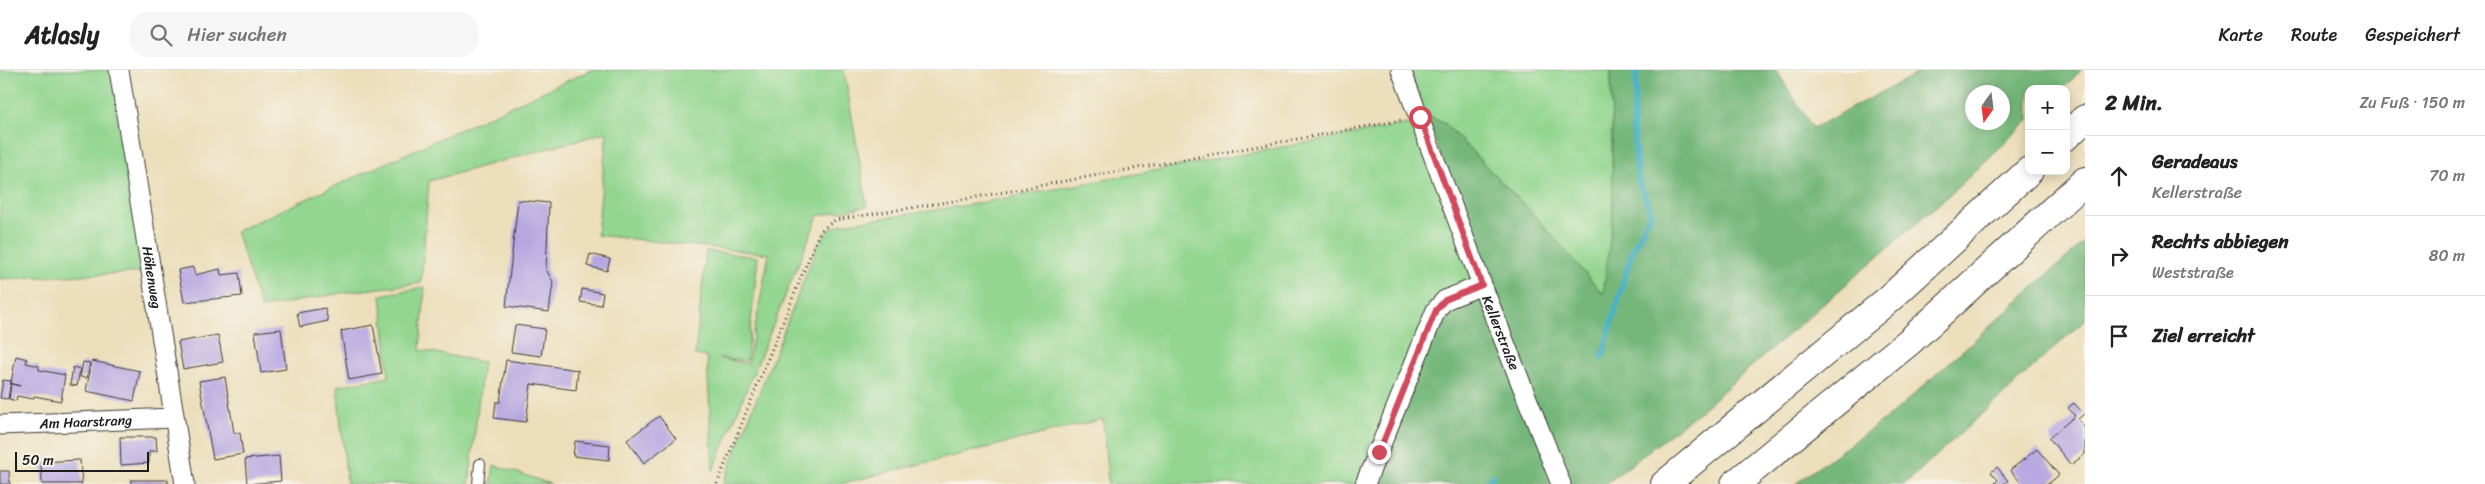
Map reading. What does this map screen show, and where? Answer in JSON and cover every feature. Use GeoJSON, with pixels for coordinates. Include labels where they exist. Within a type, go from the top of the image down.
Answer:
{"type":"FeatureCollection","features":[{"type":"Feature","properties":{"kind":"highway"},"geometry":{"type":"LineString","coordinates":[[2070,132],[2085,119]]}},
{"type":"Feature","properties":{"kind":"highway"},"geometry":{"type":"LineString","coordinates":[[1665,484],[1889,299],[2025,175]]}},
{"type":"Feature","properties":{"kind":"highway"},"geometry":{"type":"LineString","coordinates":[[1735,484],[1910,341],[2085,181]]}},
{"type":"Feature","properties":{"kind":"street","name":"Höhenweg"},"geometry":{"type":"LineString","coordinates":[[119,70],[185,484]]}},
{"type":"Feature","properties":{"kind":"street","name":"Kellerstraße"},"geometry":{"type":"LineString","coordinates":[[1401,70],[1482,285],[1561,484]]}},
{"type":"Feature","properties":{"kind":"street"},"geometry":{"type":"LineString","coordinates":[[1365,484],[1436,310],[1445,300],[1482,285]]}},
{"type":"Feature","properties":{"kind":"street","name":"Am Haarstrang"},"geometry":{"type":"LineString","coordinates":[[0,425],[173,418]]}},
{"type":"Feature","properties":{"kind":"lane"},"geometry":{"type":"LineString","coordinates":[[478,484],[480,464]]}},
{"type":"Feature","properties":{"kind":"path"},"geometry":{"type":"LineString","coordinates":[[717,484],[820,231],[835,220],[975,198],[1420,117]]}},
{"type":"Feature","properties":{"kind":"green space"},"geometry":{"type":"Polygon","coordinates":[[[0,70],[115,70],[148,272],[0,279],[0,70]]]}},
{"type":"Feature","properties":{"kind":"green space"},"geometry":{"type":"Polygon","coordinates":[[[591,70],[844,70],[867,206],[818,216],[713,471],[707,357],[695,355],[706,251],[758,257],[747,361],[719,358],[748,364],[769,254],[597,235],[607,132],[429,181],[421,283],[347,292],[261,308],[236,231],[591,70]]]}},
{"type":"Feature","properties":{"kind":"green space"},"geometry":{"type":"Polygon","coordinates":[[[1409,70],[1611,70],[1613,215],[1604,295],[1534,215],[1445,124],[1426,115],[1409,70]]]}},
{"type":"Feature","properties":{"kind":"green space"},"geometry":{"type":"Polygon","coordinates":[[[1611,70],[1776,70],[1813,128],[1924,70],[2082,70],[2066,85],[2025,85],[2025,124],[1957,188],[1700,411],[1606,484],[1373,484],[1438,315],[1488,287],[1426,115],[1445,124],[1534,215],[1603,294],[1613,215],[1611,70]]]}},
{"type":"Feature","properties":{"kind":"green space"},"geometry":{"type":"Polygon","coordinates":[[[1413,123],[1477,284],[1359,484],[1108,484],[1103,419],[840,484],[723,484],[817,247],[828,230],[842,224],[968,205],[1413,123]]]}},
{"type":"Feature","properties":{"kind":"green space"},"geometry":{"type":"Polygon","coordinates":[[[2085,241],[2085,320],[1905,484],[1795,484],[1893,413],[2085,241]]]}},
{"type":"Feature","properties":{"kind":"green space"},"geometry":{"type":"Polygon","coordinates":[[[425,287],[420,350],[483,362],[469,484],[347,484],[337,386],[389,377],[381,295],[425,287]]]}},
{"type":"Feature","properties":{"kind":"green space"},"geometry":{"type":"Polygon","coordinates":[[[494,465],[551,484],[491,484],[494,465]]]}},
{"type":"Feature","properties":{"kind":"building"},"geometry":{"type":"Polygon","coordinates":[[[518,200],[549,203],[546,269],[553,282],[549,312],[506,306],[518,200]]]}},
{"type":"Feature","properties":{"kind":"building"},"geometry":{"type":"Polygon","coordinates":[[[590,254],[610,259],[607,271],[587,266],[590,254]]]}},
{"type":"Feature","properties":{"kind":"building"},"geometry":{"type":"Polygon","coordinates":[[[193,267],[195,275],[220,269],[221,275],[239,273],[242,296],[184,302],[178,270],[193,267]]]}},
{"type":"Feature","properties":{"kind":"building"},"geometry":{"type":"Polygon","coordinates":[[[582,289],[603,293],[601,305],[580,302],[582,289]]]}},
{"type":"Feature","properties":{"kind":"building"},"geometry":{"type":"Polygon","coordinates":[[[325,308],[328,321],[300,327],[297,313],[325,308]]]}},
{"type":"Feature","properties":{"kind":"building"},"geometry":{"type":"Polygon","coordinates":[[[373,325],[382,374],[349,380],[341,331],[373,325]]]}},
{"type":"Feature","properties":{"kind":"building"},"geometry":{"type":"Polygon","coordinates":[[[515,325],[545,329],[541,356],[511,352],[515,325]]]}},
{"type":"Feature","properties":{"kind":"building"},"geometry":{"type":"Polygon","coordinates":[[[281,329],[286,369],[261,373],[255,332],[281,329]]]}},
{"type":"Feature","properties":{"kind":"building"},"geometry":{"type":"Polygon","coordinates":[[[218,335],[223,362],[183,369],[178,342],[218,335]]]}},
{"type":"Feature","properties":{"kind":"building"},"geometry":{"type":"Polygon","coordinates":[[[16,356],[27,359],[26,363],[39,366],[39,370],[65,375],[61,401],[34,396],[33,399],[17,396],[16,401],[9,399],[11,384],[20,386],[11,383],[16,356]]]}},
{"type":"Feature","properties":{"kind":"building"},"geometry":{"type":"Polygon","coordinates":[[[506,360],[578,370],[576,390],[531,384],[526,422],[494,418],[496,402],[500,402],[506,360]]]}},
{"type":"Feature","properties":{"kind":"building"},"geometry":{"type":"Polygon","coordinates":[[[92,361],[140,371],[134,401],[86,391],[92,361]]]}},
{"type":"Feature","properties":{"kind":"building"},"geometry":{"type":"Polygon","coordinates":[[[83,362],[90,363],[87,378],[80,377],[83,362]]]}},
{"type":"Feature","properties":{"kind":"building"},"geometry":{"type":"Polygon","coordinates":[[[73,367],[80,369],[77,386],[70,385],[73,367]]]}},
{"type":"Feature","properties":{"kind":"building"},"geometry":{"type":"Polygon","coordinates":[[[225,377],[234,433],[240,433],[243,454],[213,459],[199,381],[225,377]]]}},
{"type":"Feature","properties":{"kind":"building"},"geometry":{"type":"Polygon","coordinates":[[[3,380],[11,381],[8,399],[0,398],[3,380]]]}},
{"type":"Feature","properties":{"kind":"building"},"geometry":{"type":"Polygon","coordinates":[[[2074,403],[2084,414],[2078,419],[2085,428],[2085,454],[2071,465],[2049,438],[2075,416],[2068,408],[2074,403]]]}},
{"type":"Feature","properties":{"kind":"building"},"geometry":{"type":"Polygon","coordinates":[[[659,416],[676,439],[644,463],[627,440],[659,416]]]}},
{"type":"Feature","properties":{"kind":"building"},"geometry":{"type":"Polygon","coordinates":[[[120,437],[156,437],[157,451],[149,451],[149,463],[121,465],[120,437]]]}},
{"type":"Feature","properties":{"kind":"building"},"geometry":{"type":"Polygon","coordinates":[[[575,441],[610,445],[609,460],[573,456],[575,441]]]}},
{"type":"Feature","properties":{"kind":"building"},"geometry":{"type":"Polygon","coordinates":[[[2037,449],[2059,475],[2048,484],[2022,484],[2010,470],[2037,449]]]}},
{"type":"Feature","properties":{"kind":"building"},"geometry":{"type":"Polygon","coordinates":[[[279,456],[281,481],[247,484],[245,459],[279,456]]]}},
{"type":"Feature","properties":{"kind":"building"},"geometry":{"type":"Polygon","coordinates":[[[80,460],[82,484],[42,484],[41,462],[80,460]]]}},
{"type":"Feature","properties":{"kind":"building"},"geometry":{"type":"Polygon","coordinates":[[[1997,467],[2008,481],[2004,484],[1994,484],[1998,480],[1991,472],[1997,467]]]}},
{"type":"Feature","properties":{"kind":"building"},"geometry":{"type":"Polygon","coordinates":[[[0,471],[9,471],[10,484],[0,484],[0,471]]]}},
{"type":"Feature","properties":{"kind":"building"},"geometry":{"type":"Polygon","coordinates":[[[131,480],[168,480],[168,484],[131,484],[131,480]]]}},
{"type":"Feature","properties":{"kind":"waterway"},"geometry":{"type":"LineString","coordinates":[[1602,357],[1632,252],[1651,213],[1638,179],[1633,126],[1637,70]]}},
{"type":"Feature","properties":{"kind":"waterway"},"geometry":{"type":"LineString","coordinates":[[1486,484],[1493,476]]}},
{"type":"Feature","properties":{"kind":"route"},"geometry":{"type":"LineString","coordinates":[[1379,452],[1436,310],[1445,300],[1482,285],[1420,117]]}}]}
